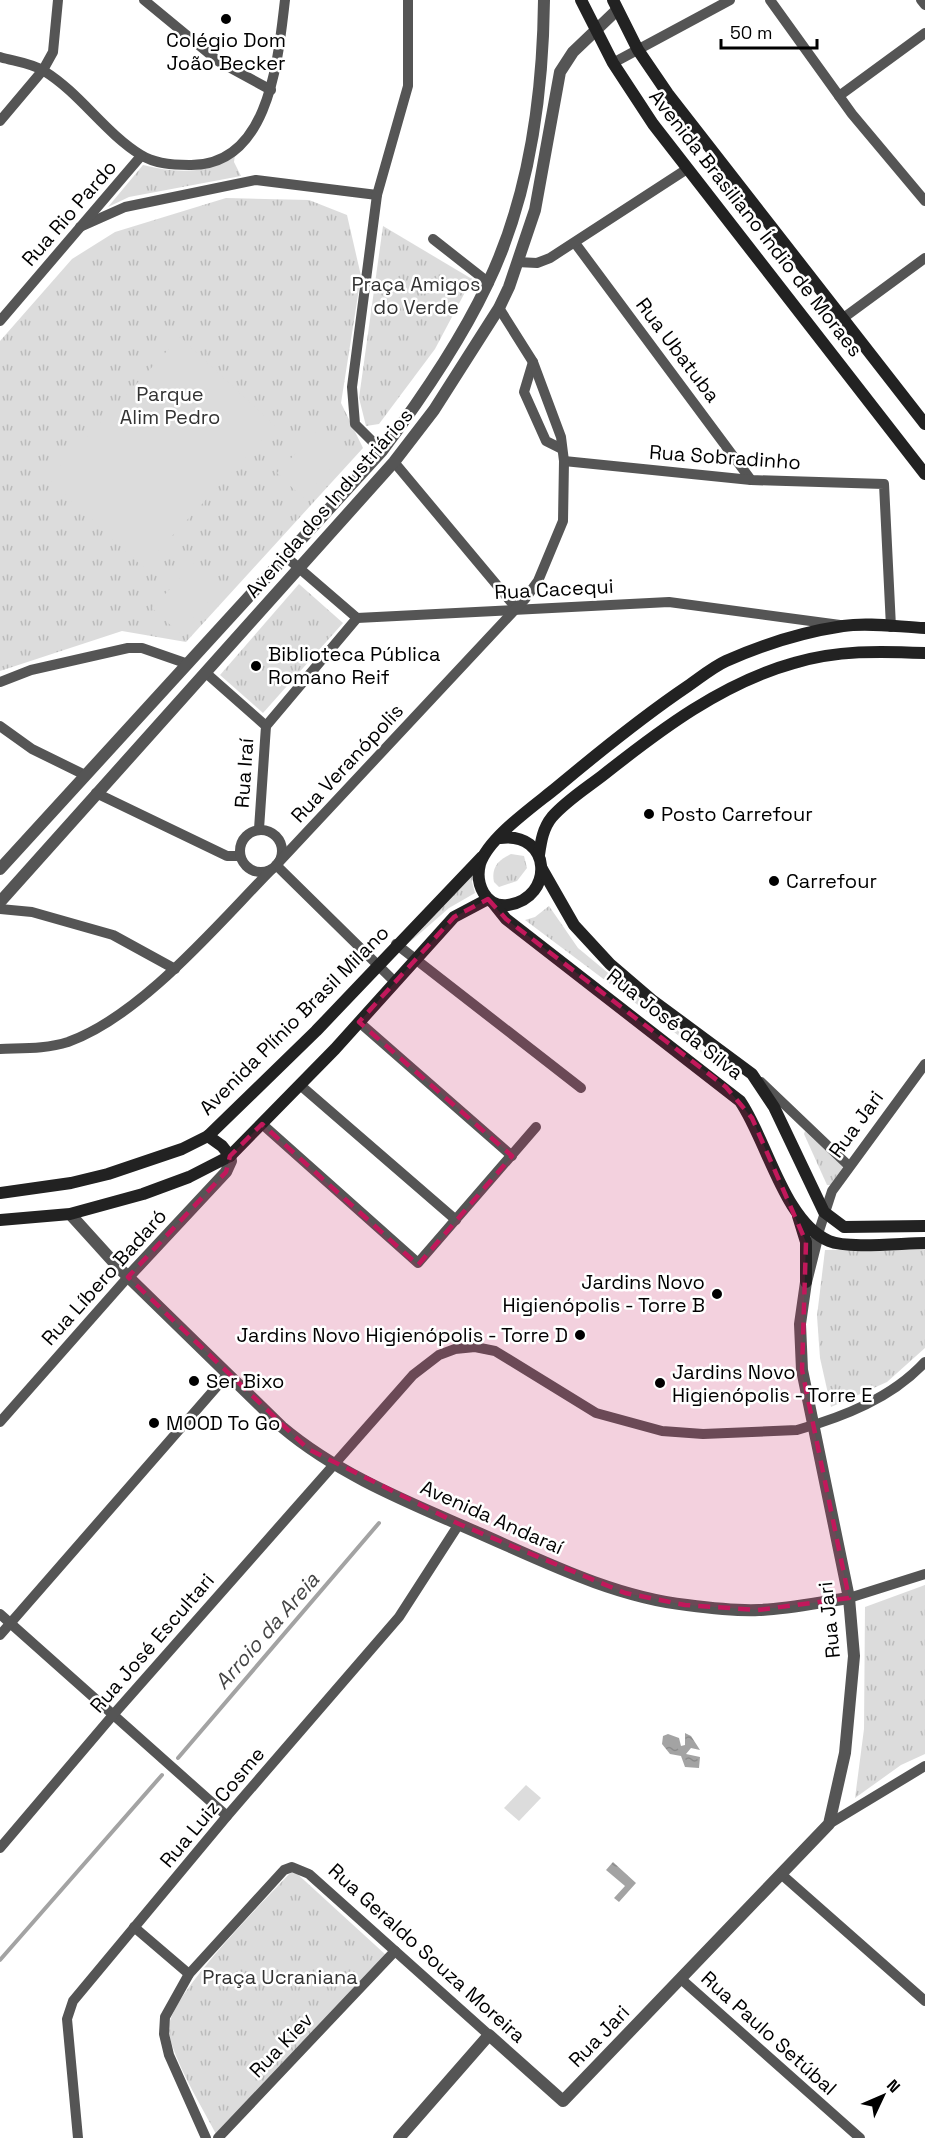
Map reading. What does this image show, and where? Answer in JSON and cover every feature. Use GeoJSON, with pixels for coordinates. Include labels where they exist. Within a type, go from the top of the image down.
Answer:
{"type":"FeatureCollection","features":[{"type":"Feature","properties":{"kind":"main road","name":"Avenida Brasiliano Índio de Moraes"},"geometry":{"type":"LineString","coordinates":[[581,0],[613,63],[653,124],[925,474]]}},
{"type":"Feature","properties":{"kind":"main road","name":"Avenida Brasiliano Índio de Moraes"},"geometry":{"type":"LineString","coordinates":[[615,5],[638,50],[668,94],[925,424]]}},
{"type":"Feature","properties":{"kind":"main road"},"geometry":{"type":"LineString","coordinates":[[491,901],[479,881],[479,869],[485,854],[500,838],[644,715],[724,662],[783,639],[846,626],[925,628]]}},
{"type":"Feature","properties":{"kind":"main road"},"geometry":{"type":"LineString","coordinates":[[0,1220],[70,1214],[143,1194],[189,1177],[230,1156],[300,1085],[454,917],[491,901],[509,905],[526,897],[539,882],[542,869],[538,855],[543,832],[551,818],[644,743],[734,685],[794,662],[856,650],[925,653]]}},
{"type":"Feature","properties":{"kind":"main road"},"geometry":{"type":"LineString","coordinates":[[500,838],[516,838],[525,842],[538,855]]}},
{"type":"Feature","properties":{"kind":"main road","name":"Avenida Plínio Brasil Milano"},"geometry":{"type":"LineString","coordinates":[[0,1193],[71,1183],[108,1174],[182,1149],[208,1136],[316,1031],[396,944],[485,854]]}},
{"type":"Feature","properties":{"kind":"main road","name":"Rua José da Silva"},"geometry":{"type":"LineString","coordinates":[[542,869],[574,925],[603,957],[652,1000],[752,1074],[774,1107],[824,1212]]}},
{"type":"Feature","properties":{"kind":"main road","name":"Rua José da Silva"},"geometry":{"type":"LineString","coordinates":[[491,901],[506,919],[740,1101],[752,1119],[797,1215],[818,1234]]}},
{"type":"Feature","properties":{"kind":"main road"},"geometry":{"type":"LineString","coordinates":[[208,1136],[222,1146],[230,1156]]}},
{"type":"Feature","properties":{"kind":"main road"},"geometry":{"type":"LineString","coordinates":[[824,1212],[844,1227],[925,1226]]}},
{"type":"Feature","properties":{"kind":"main road"},"geometry":{"type":"LineString","coordinates":[[797,1215],[806,1242],[806,1282]]}},
{"type":"Feature","properties":{"kind":"main road"},"geometry":{"type":"LineString","coordinates":[[818,1234],[830,1242],[843,1244],[925,1243]]}},
{"type":"Feature","properties":{"kind":"street"},"geometry":{"type":"LineString","coordinates":[[0,121],[43,70],[53,52],[58,0]]}},
{"type":"Feature","properties":{"kind":"street"},"geometry":{"type":"LineString","coordinates":[[144,0],[218,61],[271,90]]}},
{"type":"Feature","properties":{"kind":"street"},"geometry":{"type":"LineString","coordinates":[[0,57],[43,70],[141,156],[167,164],[197,165],[221,159],[242,146],[261,115],[271,90],[285,0]]}},
{"type":"Feature","properties":{"kind":"street"},"geometry":{"type":"LineString","coordinates":[[382,451],[355,424],[352,387],[377,195],[408,86],[408,0]]}},
{"type":"Feature","properties":{"kind":"street","name":"Avenida dos Industriários"},"geometry":{"type":"LineString","coordinates":[[0,869],[382,451],[402,425],[468,323],[489,283],[528,164],[541,74],[544,0]]}},
{"type":"Feature","properties":{"kind":"street"},"geometry":{"type":"LineString","coordinates":[[613,63],[730,0]]}},
{"type":"Feature","properties":{"kind":"street"},"geometry":{"type":"LineString","coordinates":[[770,0],[839,96],[925,201]]}},
{"type":"Feature","properties":{"kind":"street"},"geometry":{"type":"LineString","coordinates":[[921,0],[925,5]]}},
{"type":"Feature","properties":{"kind":"street","name":"Avenida dos Industriários"},"geometry":{"type":"LineString","coordinates":[[0,902],[394,462],[415,435],[499,308],[535,210],[560,72],[573,52],[596,30],[615,5]]}},
{"type":"Feature","properties":{"kind":"street"},"geometry":{"type":"LineString","coordinates":[[839,96],[925,33]]}},
{"type":"Feature","properties":{"kind":"street","name":"Rua Rio Pardo"},"geometry":{"type":"LineString","coordinates":[[0,321],[141,156]]}},
{"type":"Feature","properties":{"kind":"street"},"geometry":{"type":"LineString","coordinates":[[500,253],[517,262],[537,263],[575,243],[687,169]]}},
{"type":"Feature","properties":{"kind":"street"},"geometry":{"type":"LineString","coordinates":[[80,227],[125,207],[256,180],[377,195]]}},
{"type":"Feature","properties":{"kind":"street"},"geometry":{"type":"LineString","coordinates":[[433,239],[489,283]]}},
{"type":"Feature","properties":{"kind":"street","name":"Rua Ubatuba"},"geometry":{"type":"LineString","coordinates":[[575,243],[751,480]]}},
{"type":"Feature","properties":{"kind":"street"},"geometry":{"type":"LineString","coordinates":[[842,319],[925,258]]}},
{"type":"Feature","properties":{"kind":"street","name":"Rua Veranópolis"},"geometry":{"type":"LineString","coordinates":[[0,1049],[47,1047],[100,1028],[175,969],[516,609],[538,581],[563,521],[564,461],[561,437],[533,362],[499,308]]}},
{"type":"Feature","properties":{"kind":"street"},"geometry":{"type":"LineString","coordinates":[[533,362],[524,392],[546,441],[562,449]]}},
{"type":"Feature","properties":{"kind":"street"},"geometry":{"type":"LineString","coordinates":[[402,425],[415,435]]}},
{"type":"Feature","properties":{"kind":"street","name":"Rua Sobradinho"},"geometry":{"type":"LineString","coordinates":[[564,461],[751,480],[884,484],[891,627]]}},
{"type":"Feature","properties":{"kind":"street"},"geometry":{"type":"LineString","coordinates":[[394,462],[516,609]]}},
{"type":"Feature","properties":{"kind":"street"},"geometry":{"type":"LineString","coordinates":[[266,726],[357,618],[285,556]]}},
{"type":"Feature","properties":{"kind":"street","name":"Rua Cacequi"},"geometry":{"type":"LineString","coordinates":[[357,618],[669,602],[846,626]]}},
{"type":"Feature","properties":{"kind":"street"},"geometry":{"type":"LineString","coordinates":[[0,682],[32,670],[128,648],[142,648],[188,664]]}},
{"type":"Feature","properties":{"kind":"street","name":"Rua Iraí"},"geometry":{"type":"LineString","coordinates":[[206,673],[266,726],[259,830]]}},
{"type":"Feature","properties":{"kind":"street"},"geometry":{"type":"LineString","coordinates":[[0,726],[32,749],[86,775]]}},
{"type":"Feature","properties":{"kind":"street"},"geometry":{"type":"LineString","coordinates":[[127,730],[143,743]]}},
{"type":"Feature","properties":{"kind":"street"},"geometry":{"type":"LineString","coordinates":[[96,793],[227,856],[240,856]]}},
{"type":"Feature","properties":{"kind":"street"},"geometry":{"type":"LineString","coordinates":[[259,830],[267,830],[280,841],[282,849],[275,866],[256,872],[244,863],[240,856],[243,839],[259,830]]}},
{"type":"Feature","properties":{"kind":"street"},"geometry":{"type":"LineString","coordinates":[[275,866],[395,982]]}},
{"type":"Feature","properties":{"kind":"street"},"geometry":{"type":"LineString","coordinates":[[0,909],[32,912],[113,935],[175,969]]}},
{"type":"Feature","properties":{"kind":"street"},"geometry":{"type":"LineString","coordinates":[[396,944],[581,1088]]}},
{"type":"Feature","properties":{"kind":"street"},"geometry":{"type":"LineString","coordinates":[[359,1022],[512,1156]]}},
{"type":"Feature","properties":{"kind":"street","name":"Rua Jari"},"geometry":{"type":"LineString","coordinates":[[563,2101],[829,1824],[851,1709],[854,1656],[849,1598],[802,1370],[800,1324],[806,1282],[824,1212],[832,1191],[925,1064]]}},
{"type":"Feature","properties":{"kind":"street","name":"Rua José da Silva"},"geometry":{"type":"LineString","coordinates":[[752,1074],[849,1167]]}},
{"type":"Feature","properties":{"kind":"street"},"geometry":{"type":"LineString","coordinates":[[300,1085],[456,1220]]}},
{"type":"Feature","properties":{"kind":"street"},"geometry":{"type":"LineString","coordinates":[[262,1124],[416,1263],[421,1262],[536,1127]]}},
{"type":"Feature","properties":{"kind":"street","name":"Rua Líbero Badaró"},"geometry":{"type":"LineString","coordinates":[[0,1422],[132,1273],[226,1172],[231,1161],[230,1156]]}},
{"type":"Feature","properties":{"kind":"street","name":"Avenida Andaraí"},"geometry":{"type":"LineString","coordinates":[[70,1214],[118,1267],[132,1273],[227,1375],[299,1442],[334,1465],[544,1562],[625,1593],[685,1605],[758,1610],[849,1598],[925,1574]]}},
{"type":"Feature","properties":{"kind":"street","name":"Rua José Escultari"},"geometry":{"type":"LineString","coordinates":[[0,1848],[113,1715],[413,1375],[439,1355],[454,1349],[475,1347],[495,1351],[596,1413],[662,1431],[748,1433],[797,1430],[848,1413],[883,1395],[925,1362]]}},
{"type":"Feature","properties":{"kind":"street"},"geometry":{"type":"LineString","coordinates":[[0,1635],[227,1375]]}},
{"type":"Feature","properties":{"kind":"street","name":"Rua Luiz Cosme"},"geometry":{"type":"LineString","coordinates":[[78,2138],[69,2009],[227,1816],[399,1617],[459,1524]]}},
{"type":"Feature","properties":{"kind":"street"},"geometry":{"type":"LineString","coordinates":[[0,1614],[227,1816]]}},
{"type":"Feature","properties":{"kind":"street"},"geometry":{"type":"LineString","coordinates":[[829,1824],[925,1766]]}},
{"type":"Feature","properties":{"kind":"street","name":"Rua Geraldo Souza Moreira"},"geometry":{"type":"LineString","coordinates":[[206,2138],[169,2055],[164,2034],[165,2017],[189,1974],[278,1875],[292,1867],[309,1874],[563,2101]]}},
{"type":"Feature","properties":{"kind":"street"},"geometry":{"type":"LineString","coordinates":[[782,1874],[925,2001]]}},
{"type":"Feature","properties":{"kind":"street"},"geometry":{"type":"LineString","coordinates":[[134,1927],[189,1974]]}},
{"type":"Feature","properties":{"kind":"street","name":"Rua Kiev"},"geometry":{"type":"LineString","coordinates":[[218,2138],[395,1951]]}},
{"type":"Feature","properties":{"kind":"street","name":"Rua Paulo Setúbal"},"geometry":{"type":"LineString","coordinates":[[681,1979],[860,2138]]}},
{"type":"Feature","properties":{"kind":"street"},"geometry":{"type":"LineString","coordinates":[[399,2138],[489,2035]]}},
{"type":"Feature","properties":{"kind":"highlighted area"},"geometry":{"type":"Polygon","coordinates":[[[488,899],[506,919],[726,1087],[752,1118],[806,1242],[802,1370],[849,1598],[758,1610],[685,1605],[625,1593],[459,1524],[308,1449],[128,1277],[226,1172],[230,1156],[262,1124],[418,1265],[512,1156],[359,1022],[454,917],[488,899]]]}},
{"type":"Feature","properties":{"kind":"green space"},"geometry":{"type":"Polygon","coordinates":[[[235,155],[234,162],[241,176],[129,197],[108,207],[143,165],[179,171],[202,169],[224,162],[235,155]]]}},
{"type":"Feature","properties":{"kind":"green space","name":"Parque Alim Pedro"},"geometry":{"type":"Polygon","coordinates":[[[226,198],[309,200],[347,215],[361,276],[341,403],[363,448],[186,642],[122,631],[0,671],[0,341],[72,259],[115,232],[226,198]]]}},
{"type":"Feature","properties":{"kind":"green space","name":"Praça Amigos do Verde"},"geometry":{"type":"Polygon","coordinates":[[[383,226],[472,279],[435,349],[379,424],[366,426],[359,398],[383,226]]]}},
{"type":"Feature","properties":{"kind":"green space"},"geometry":{"type":"Polygon","coordinates":[[[180,337],[275,426],[143,567],[48,479],[180,337]]]}},
{"type":"Feature","properties":{"kind":"green space"},"geometry":{"type":"Polygon","coordinates":[[[316,432],[342,456],[303,498],[277,473],[316,432]]]}},
{"type":"Feature","properties":{"kind":"green space"},"geometry":{"type":"Polygon","coordinates":[[[194,563],[221,588],[179,633],[152,608],[194,563]]]}},
{"type":"Feature","properties":{"kind":"green space"},"geometry":{"type":"Polygon","coordinates":[[[299,584],[343,623],[263,713],[220,675],[299,584]]]}},
{"type":"Feature","properties":{"kind":"green space"},"geometry":{"type":"Polygon","coordinates":[[[511,854],[524,856],[527,868],[517,881],[499,887],[494,882],[495,869],[502,859],[511,854]]]}},
{"type":"Feature","properties":{"kind":"green space"},"geometry":{"type":"Polygon","coordinates":[[[474,872],[472,882],[475,893],[449,908],[409,943],[474,872]]]}},
{"type":"Feature","properties":{"kind":"green space"},"geometry":{"type":"Polygon","coordinates":[[[549,906],[578,948],[735,1078],[525,920],[535,917],[549,906]]]}},
{"type":"Feature","properties":{"kind":"green space"},"geometry":{"type":"Polygon","coordinates":[[[805,1131],[843,1167],[831,1185],[827,1185],[804,1134],[805,1131]]]}},
{"type":"Feature","properties":{"kind":"green space"},"geometry":{"type":"Polygon","coordinates":[[[925,1249],[925,1348],[887,1382],[831,1407],[820,1358],[817,1316],[825,1250],[925,1249]]]}},
{"type":"Feature","properties":{"kind":"green space"},"geometry":{"type":"Polygon","coordinates":[[[925,1585],[925,1754],[901,1765],[855,1798],[864,1729],[865,1607],[925,1585]]]}},
{"type":"Feature","properties":{"kind":"green space"},"geometry":{"type":"Polygon","coordinates":[[[526,1785],[541,1798],[519,1821],[504,1808],[526,1785]]]}},
{"type":"Feature","properties":{"kind":"green space","name":"Praça Ucraniana"},"geometry":{"type":"Polygon","coordinates":[[[293,1870],[386,1955],[217,2136],[174,2052],[169,2028],[173,2013],[201,1971],[221,1947],[293,1870]]]}},
{"type":"Feature","properties":{"kind":"water"},"geometry":{"type":"Polygon","coordinates":[[[685,1733],[691,1736],[700,1750],[691,1748],[686,1754],[700,1757],[699,1768],[685,1767],[681,1756],[670,1754],[662,1744],[663,1736],[668,1734],[679,1738],[681,1746],[685,1745],[685,1733]]]}},
{"type":"Feature","properties":{"kind":"water"},"geometry":{"type":"Polygon","coordinates":[[[613,1862],[636,1883],[619,1902],[614,1898],[625,1886],[606,1870],[613,1862]]]}},
{"type":"Feature","properties":{"kind":"waterway","name":"Arroio da Areia"},"geometry":{"type":"LineString","coordinates":[[178,1758],[379,1523]]}},
{"type":"Feature","properties":{"kind":"waterway","name":"Arroio da Areia"},"geometry":{"type":"LineString","coordinates":[[0,1960],[162,1775]]}},
{"type":"Feature","properties":{"kind":"place","name":"Colégio Dom João Becker"},"geometry":{"type":"Point","coordinates":[226,19]}},
{"type":"Feature","properties":{"kind":"place","name":"Biblioteca Pública Romano Reif"},"geometry":{"type":"Point","coordinates":[256,666]}},
{"type":"Feature","properties":{"kind":"place","name":"Posto Carrefour"},"geometry":{"type":"Point","coordinates":[649,814]}},
{"type":"Feature","properties":{"kind":"place","name":"Carrefour"},"geometry":{"type":"Point","coordinates":[774,881]}},
{"type":"Feature","properties":{"kind":"place","name":"Jardins Novo Higienópolis - Torre B"},"geometry":{"type":"Point","coordinates":[717,1294]}},
{"type":"Feature","properties":{"kind":"place","name":"Jardins Novo Higienópolis - Torre D"},"geometry":{"type":"Point","coordinates":[580,1335]}},
{"type":"Feature","properties":{"kind":"place","name":"Ser Bixo"},"geometry":{"type":"Point","coordinates":[194,1381]}},
{"type":"Feature","properties":{"kind":"place","name":"Jardins Novo Higienópolis - Torre E"},"geometry":{"type":"Point","coordinates":[660,1383]}},
{"type":"Feature","properties":{"kind":"place","name":"MOOD To Go"},"geometry":{"type":"Point","coordinates":[154,1423]}}]}
